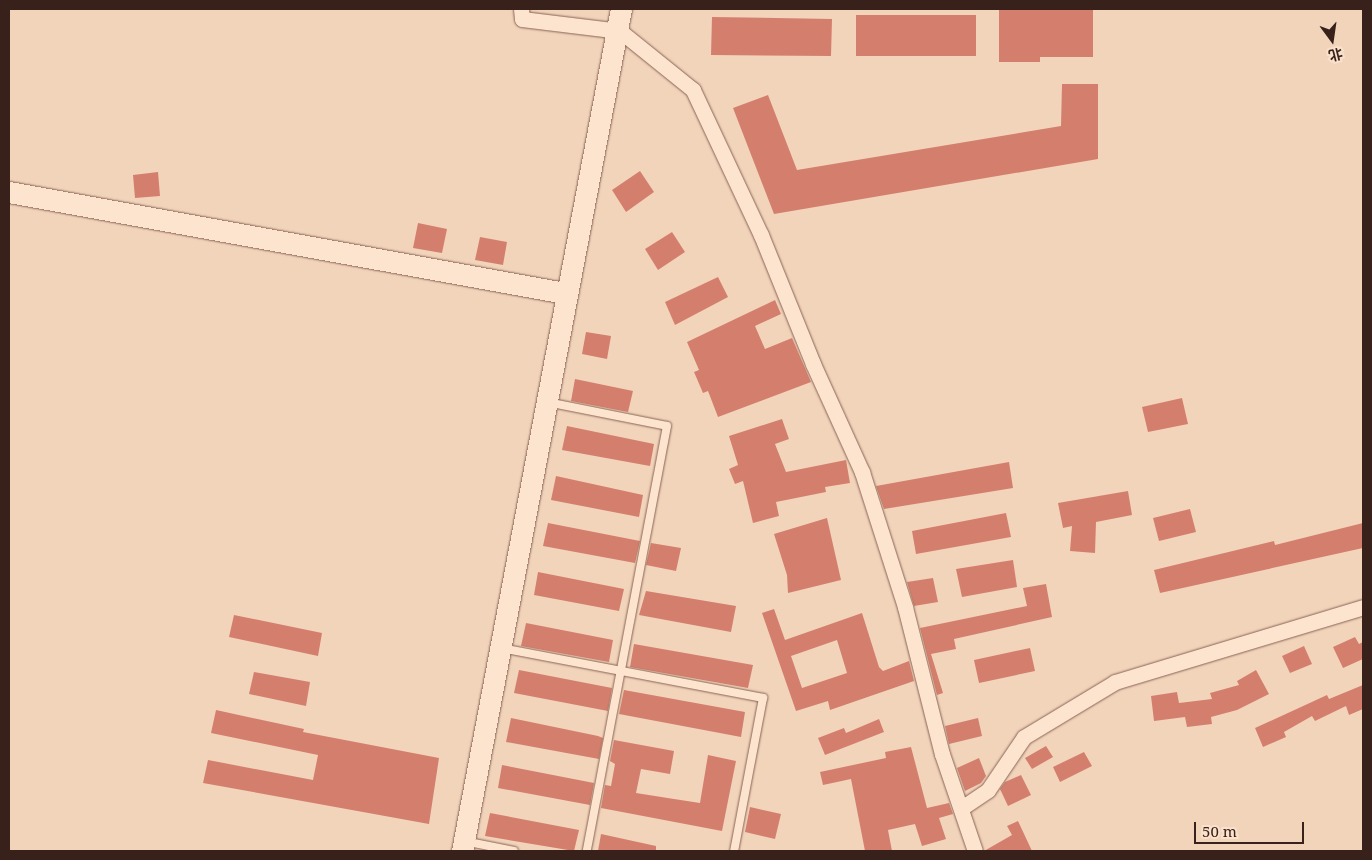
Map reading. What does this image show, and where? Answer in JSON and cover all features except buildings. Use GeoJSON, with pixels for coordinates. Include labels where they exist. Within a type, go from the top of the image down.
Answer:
{"type":"FeatureCollection","features":[{"type":"Feature","properties":{"kind":"street"},"geometry":{"type":"LineString","coordinates":[[522,9],[522,19],[620,31],[693,90],[761,235],[813,364],[862,472],[905,607],[942,754],[963,807],[975,851]]}},
{"type":"Feature","properties":{"kind":"street"},"geometry":{"type":"LineString","coordinates":[[463,846],[565,292],[620,31],[621,9]]}},
{"type":"Feature","properties":{"kind":"street"},"geometry":{"type":"LineString","coordinates":[[9,192],[565,292]]}},
{"type":"Feature","properties":{"kind":"street"},"geometry":{"type":"LineString","coordinates":[[963,807],[988,790],[1024,738],[1116,682],[1363,607]]}},
{"type":"Feature","properties":{"kind":"lane"},"geometry":{"type":"LineString","coordinates":[[545,401],[667,426],[587,851]]}},
{"type":"Feature","properties":{"kind":"lane"},"geometry":{"type":"LineString","coordinates":[[499,648],[762,698],[734,851]]}},
{"type":"Feature","properties":{"kind":"lane"},"geometry":{"type":"LineString","coordinates":[[463,846],[514,851]]}}]}
